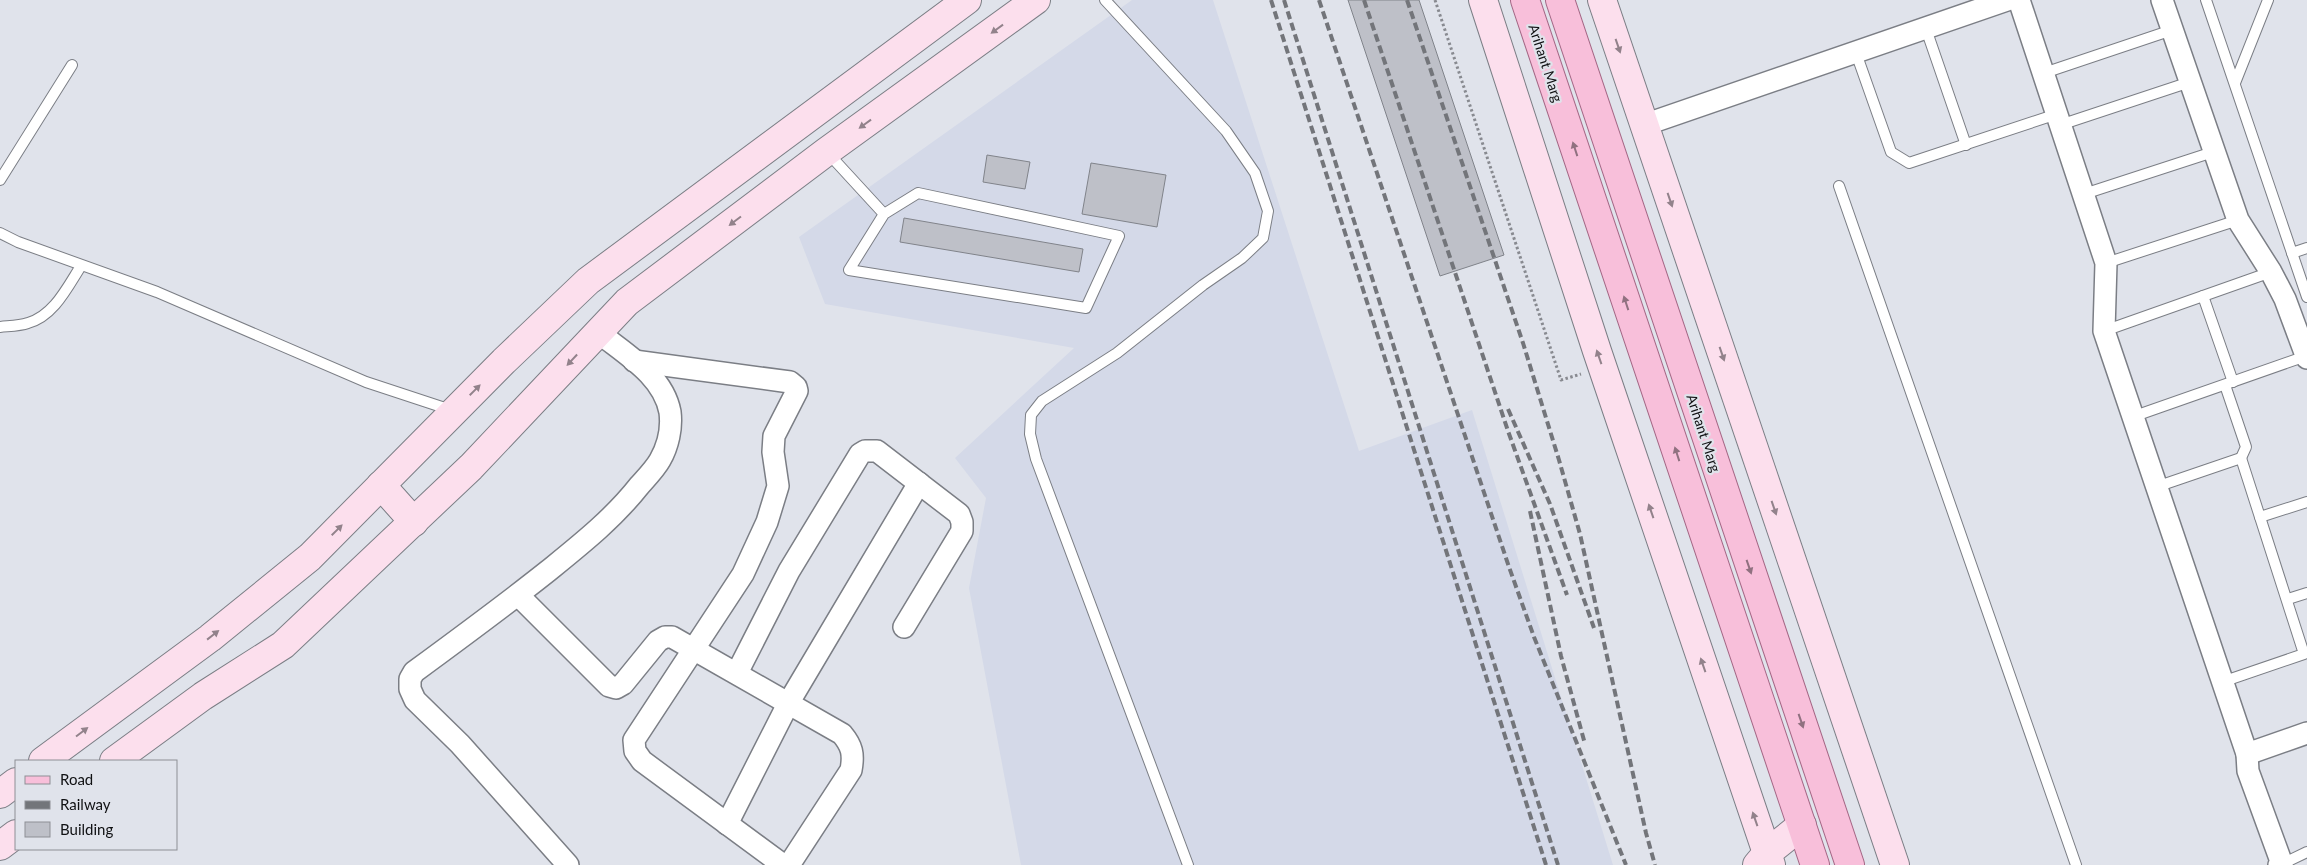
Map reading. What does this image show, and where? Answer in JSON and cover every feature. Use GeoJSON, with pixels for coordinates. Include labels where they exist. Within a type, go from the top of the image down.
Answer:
{"type":"FeatureCollection","features":[{"type":"Feature","properties":{"kind":"main road","name":"Arihant Marg"},"geometry":{"type":"LineString","coordinates":[[1525,0],[1815,865]]}},
{"type":"Feature","properties":{"kind":"main road","name":"Arihant Marg"},"geometry":{"type":"LineString","coordinates":[[1560,0],[1694,405],[1850,865]]}},
{"type":"Feature","properties":{"kind":"main road"},"geometry":{"type":"LineString","coordinates":[[1664,416],[1694,405]]}},
{"type":"Feature","properties":{"kind":"street"},"geometry":{"type":"LineString","coordinates":[[44,760],[210,638],[310,557],[454,411],[588,281],[967,0]]}},
{"type":"Feature","properties":{"kind":"street"},"geometry":{"type":"LineString","coordinates":[[115,760],[203,696],[284,645],[471,468],[627,302],[826,152],[1036,0]]}},
{"type":"Feature","properties":{"kind":"street"},"geometry":{"type":"LineString","coordinates":[[1483,0],[1765,861],[1802,825]]}},
{"type":"Feature","properties":{"kind":"street"},"geometry":{"type":"LineString","coordinates":[[1602,0],[1895,865]]}},
{"type":"Feature","properties":{"kind":"street"},"geometry":{"type":"LineString","coordinates":[[1644,125],[2007,0]]}},
{"type":"Feature","properties":{"kind":"street"},"geometry":{"type":"LineString","coordinates":[[2019,0],[2106,263],[2104,331],[2247,754],[2248,771],[2281,864]]}},
{"type":"Feature","properties":{"kind":"street"},"geometry":{"type":"LineString","coordinates":[[2162,0],[2238,220],[2272,272],[2285,299],[2307,357]]}},
{"type":"Feature","properties":{"kind":"street"},"geometry":{"type":"LineString","coordinates":[[568,865],[466,751],[415,700],[410,689],[410,679],[414,672],[518,595],[588,539],[626,502],[660,460],[670,432],[670,412],[664,394],[657,382],[598,332]]}},
{"type":"Feature","properties":{"kind":"street"},"geometry":{"type":"LineString","coordinates":[[634,361],[790,382],[796,387],[797,391],[774,436],[773,452],[778,486],[768,522],[743,574],[634,740],[635,751],[642,762],[783,865]]}},
{"type":"Feature","properties":{"kind":"street"},"geometry":{"type":"LineString","coordinates":[[737,673],[789,571],[860,454],[865,451],[876,452],[919,483],[959,514],[962,522],[962,531],[904,627]]}},
{"type":"Feature","properties":{"kind":"street"},"geometry":{"type":"LineString","coordinates":[[727,824],[789,702],[919,483]]}},
{"type":"Feature","properties":{"kind":"street"},"geometry":{"type":"LineString","coordinates":[[381,485],[414,522]]}},
{"type":"Feature","properties":{"kind":"street"},"geometry":{"type":"LineString","coordinates":[[518,595],[609,686],[616,688],[623,684],[658,641],[665,637],[672,637],[789,702],[842,734],[850,744],[854,755],[851,770],[789,865]]}},
{"type":"Feature","properties":{"kind":"street"},"geometry":{"type":"LineString","coordinates":[[2247,754],[2307,733]]}},
{"type":"Feature","properties":{"kind":"street"},"geometry":{"type":"LineString","coordinates":[[0,794],[15,783]]}},
{"type":"Feature","properties":{"kind":"street"},"geometry":{"type":"LineString","coordinates":[[0,846],[15,835]]}},
{"type":"Feature","properties":{"kind":"lane"},"geometry":{"type":"LineString","coordinates":[[1105,0],[1226,131],[1255,173],[1268,211],[1263,238],[1242,258],[1202,285],[1117,353],[1042,401],[1030,415],[1030,434],[1036,459],[1188,865]]}},
{"type":"Feature","properties":{"kind":"lane"},"geometry":{"type":"LineString","coordinates":[[2206,0],[2307,297]]}},
{"type":"Feature","properties":{"kind":"lane"},"geometry":{"type":"LineString","coordinates":[[2235,83],[2268,0]]}},
{"type":"Feature","properties":{"kind":"lane"},"geometry":{"type":"LineString","coordinates":[[1926,28],[1966,145]]}},
{"type":"Feature","properties":{"kind":"lane"},"geometry":{"type":"LineString","coordinates":[[2044,73],[2172,30]]}},
{"type":"Feature","properties":{"kind":"lane"},"geometry":{"type":"LineString","coordinates":[[1856,53],[1890,152],[1909,163],[1966,145],[2190,82]]}},
{"type":"Feature","properties":{"kind":"lane"},"geometry":{"type":"LineString","coordinates":[[0,180],[72,65]]}},
{"type":"Feature","properties":{"kind":"lane"},"geometry":{"type":"LineString","coordinates":[[826,152],[884,214]]}},
{"type":"Feature","properties":{"kind":"lane"},"geometry":{"type":"LineString","coordinates":[[2084,194],[2213,152]]}},
{"type":"Feature","properties":{"kind":"lane"},"geometry":{"type":"LineString","coordinates":[[1839,186],[2076,865]]}},
{"type":"Feature","properties":{"kind":"lane"},"geometry":{"type":"LineString","coordinates":[[918,193],[1119,236],[1086,308],[849,270],[884,214],[918,193]]}},
{"type":"Feature","properties":{"kind":"lane"},"geometry":{"type":"LineString","coordinates":[[2106,263],[2238,220]]}},
{"type":"Feature","properties":{"kind":"lane"},"geometry":{"type":"LineString","coordinates":[[0,233],[18,242],[81,266],[157,292],[366,382],[454,411]]}},
{"type":"Feature","properties":{"kind":"lane"},"geometry":{"type":"LineString","coordinates":[[2292,253],[2307,248]]}},
{"type":"Feature","properties":{"kind":"lane"},"geometry":{"type":"LineString","coordinates":[[0,327],[29,323],[47,313],[63,294],[81,266]]}},
{"type":"Feature","properties":{"kind":"lane"},"geometry":{"type":"LineString","coordinates":[[2104,331],[2272,272]]}},
{"type":"Feature","properties":{"kind":"lane"},"geometry":{"type":"LineString","coordinates":[[2203,296],[2246,447],[2241,458],[2306,655],[2222,682]]}},
{"type":"Feature","properties":{"kind":"lane"},"geometry":{"type":"LineString","coordinates":[[2132,417],[2307,357]]}},
{"type":"Feature","properties":{"kind":"lane"},"geometry":{"type":"LineString","coordinates":[[2156,488],[2241,458]]}},
{"type":"Feature","properties":{"kind":"lane"},"geometry":{"type":"LineString","coordinates":[[2260,517],[2307,502]]}},
{"type":"Feature","properties":{"kind":"lane"},"geometry":{"type":"LineString","coordinates":[[2288,599],[2307,593]]}},
{"type":"Feature","properties":{"kind":"lane"},"geometry":{"type":"LineString","coordinates":[[2281,864],[2307,852]]}},
{"type":"Feature","properties":{"kind":"path"},"geometry":{"type":"LineString","coordinates":[[1435,0],[1561,380],[1602,368]]}},
{"type":"Feature","properties":{"kind":"shaded area"},"geometry":{"type":"Polygon","coordinates":[[[1132,0],[1213,0],[1359,451],[1472,410],[1613,865],[1021,865],[969,588],[986,498],[955,458],[1074,348],[825,304],[799,237],[1132,0]]]}},
{"type":"Feature","properties":{"kind":"building"},"geometry":{"type":"Polygon","coordinates":[[[1348,0],[1419,0],[1504,255],[1440,276],[1348,0]]]}},
{"type":"Feature","properties":{"kind":"building"},"geometry":{"type":"Polygon","coordinates":[[[987,155],[1030,162],[1025,189],[983,182],[987,155]]]}},
{"type":"Feature","properties":{"kind":"building"},"geometry":{"type":"Polygon","coordinates":[[[1091,163],[1166,175],[1157,227],[1082,214],[1091,163]]]}},
{"type":"Feature","properties":{"kind":"building"},"geometry":{"type":"Polygon","coordinates":[[[904,218],[1083,249],[1079,272],[900,242],[904,218]]]}},
{"type":"Feature","properties":{"kind":"railway"},"geometry":{"type":"LineString","coordinates":[[1271,0],[1546,865]]}},
{"type":"Feature","properties":{"kind":"railway"},"geometry":{"type":"LineString","coordinates":[[1284,0],[1558,865]]}},
{"type":"Feature","properties":{"kind":"railway"},"geometry":{"type":"LineString","coordinates":[[1319,0],[1509,567],[1534,637],[1626,865]]}},
{"type":"Feature","properties":{"kind":"railway"},"geometry":{"type":"LineString","coordinates":[[1364,0],[1508,431],[1567,595]]}},
{"type":"Feature","properties":{"kind":"railway"},"geometry":{"type":"LineString","coordinates":[[1407,0],[1523,343],[1559,460],[1580,534],[1646,833],[1655,865]]}},
{"type":"Feature","properties":{"kind":"railway"},"geometry":{"type":"LineString","coordinates":[[1508,409],[1550,504],[1594,628]]}},
{"type":"Feature","properties":{"kind":"railway"},"geometry":{"type":"LineString","coordinates":[[1530,511],[1561,656],[1585,744]]}}]}
